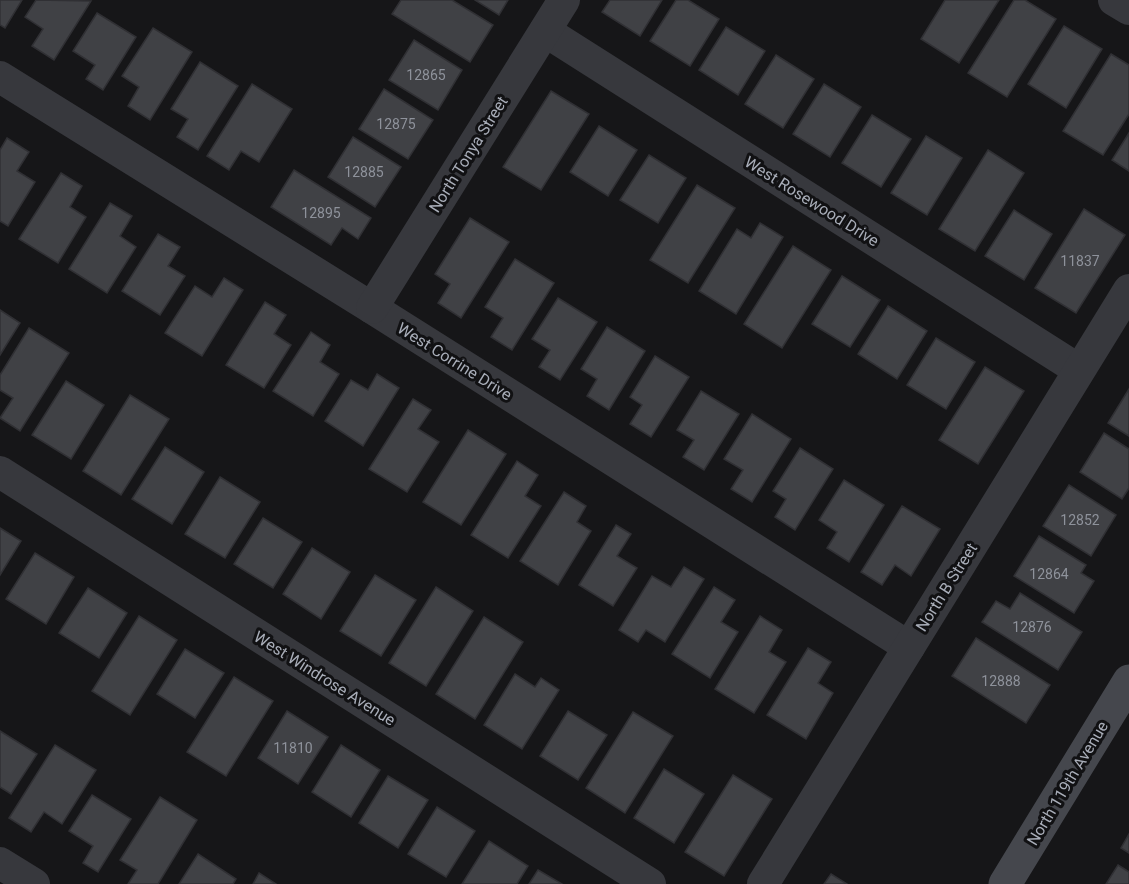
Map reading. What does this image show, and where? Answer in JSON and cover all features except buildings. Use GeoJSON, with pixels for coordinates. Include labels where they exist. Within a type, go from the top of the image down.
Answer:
{"type":"FeatureCollection","features":[{"type":"Feature","properties":{"kind":"street","name":"North Tonya Street"},"geometry":{"type":"LineString","coordinates":[[372,308],[564,0]]}},
{"type":"Feature","properties":{"kind":"street"},"geometry":{"type":"LineString","coordinates":[[1114,0],[1129,9]]}},
{"type":"Feature","properties":{"kind":"street","name":"West Rosewood Drive"},"geometry":{"type":"LineString","coordinates":[[545,31],[1080,370]]}},
{"type":"Feature","properties":{"kind":"street","name":"West Corrine Drive"},"geometry":{"type":"LineString","coordinates":[[0,77],[372,308],[909,647]]}},
{"type":"Feature","properties":{"kind":"street","name":"North B Street"},"geometry":{"type":"LineString","coordinates":[[763,884],[1129,290]]}},
{"type":"Feature","properties":{"kind":"street","name":"West Windrose Avenue"},"geometry":{"type":"LineString","coordinates":[[0,472],[650,884]]}},
{"type":"Feature","properties":{"kind":"street","name":"North 119th Avenue"},"geometry":{"type":"LineString","coordinates":[[1005,884],[1128,685]]}},
{"type":"Feature","properties":{"kind":"street"},"geometry":{"type":"LineString","coordinates":[[0,863],[34,884]]}}]}
